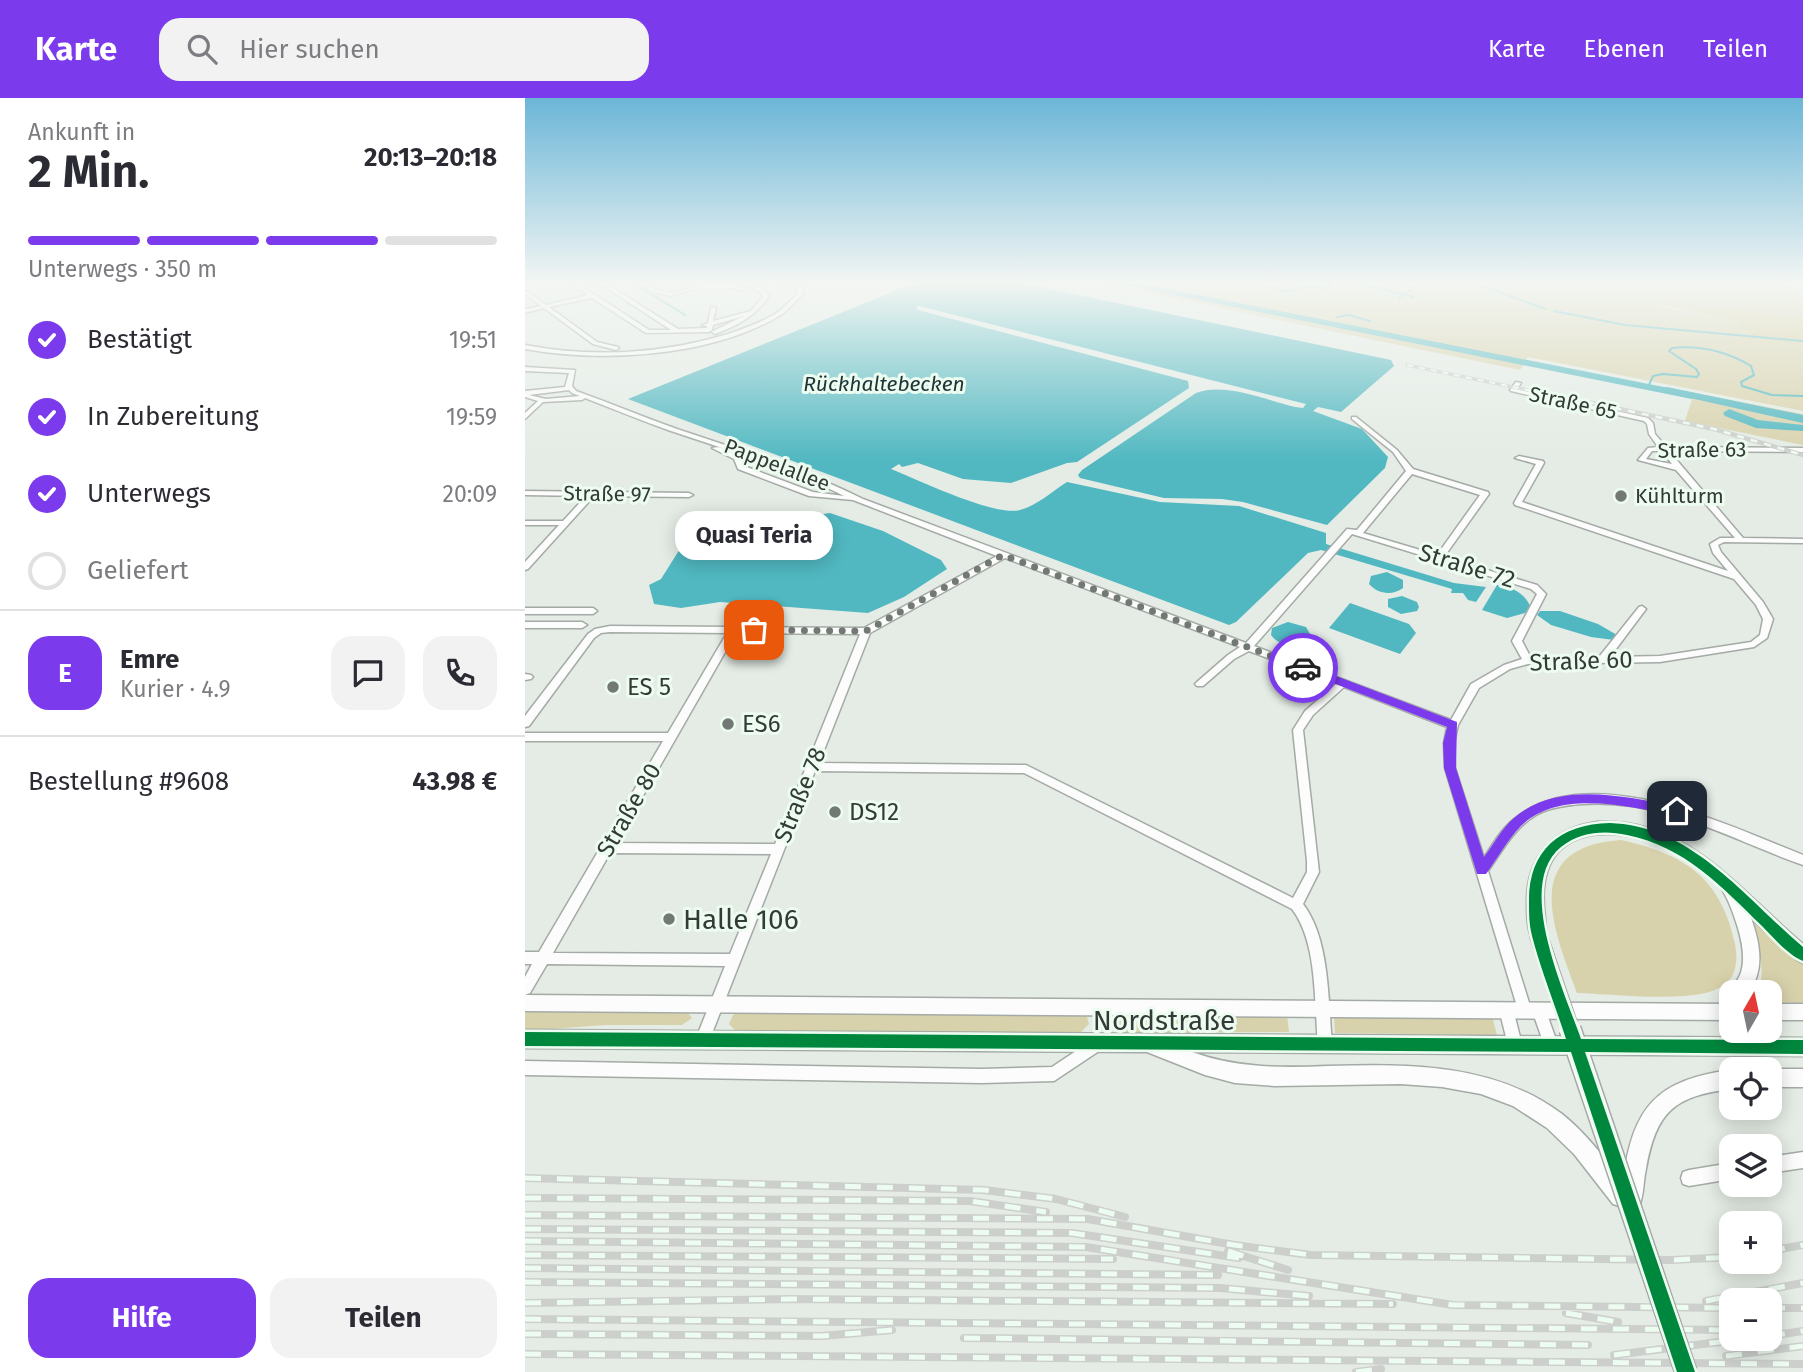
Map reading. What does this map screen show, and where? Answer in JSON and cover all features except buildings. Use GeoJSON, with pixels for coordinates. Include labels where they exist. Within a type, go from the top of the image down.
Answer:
{"type":"FeatureCollection","features":[{"type":"Feature","properties":{"kind":"street"},"geometry":{"type":"LineString","coordinates":[[593,340],[601,346],[612,348],[654,345]]}},
{"type":"Feature","properties":{"kind":"street"},"geometry":{"type":"LineString","coordinates":[[525,347],[567,354],[611,354],[661,350],[708,340]]}},
{"type":"Feature","properties":{"kind":"street"},"geometry":{"type":"LineString","coordinates":[[525,369],[574,372],[569,379],[555,388],[525,395]]}},
{"type":"Feature","properties":{"kind":"street"},"geometry":{"type":"LineString","coordinates":[[568,397],[571,390],[569,379]]}},
{"type":"Feature","properties":{"kind":"street","name":"Straße 65"},"geometry":{"type":"LineString","coordinates":[[1518,383],[1513,390],[1643,418],[1650,423],[1652,434],[1663,449]]}},
{"type":"Feature","properties":{"kind":"street","name":"Pappelallee"},"geometry":{"type":"LineString","coordinates":[[555,388],[571,390],[692,436],[785,467],[836,487],[860,501],[1453,725]]}},
{"type":"Feature","properties":{"kind":"street"},"geometry":{"type":"LineString","coordinates":[[525,416],[546,391]]}},
{"type":"Feature","properties":{"kind":"street"},"geometry":{"type":"LineString","coordinates":[[525,395],[553,401]]}},
{"type":"Feature","properties":{"kind":"street"},"geometry":{"type":"LineString","coordinates":[[532,410],[568,397],[592,398]]}},
{"type":"Feature","properties":{"kind":"street"},"geometry":{"type":"LineString","coordinates":[[1355,418],[1395,451],[1410,471],[1485,494],[1440,557]]}},
{"type":"Feature","properties":{"kind":"street","name":"Pappelallee"},"geometry":{"type":"LineString","coordinates":[[692,436],[716,452],[737,458],[741,467],[751,472],[811,494],[860,501]]}},
{"type":"Feature","properties":{"kind":"street"},"geometry":{"type":"LineString","coordinates":[[716,452],[728,449],[847,494]]}},
{"type":"Feature","properties":{"kind":"street","name":"Straße 63"},"geometry":{"type":"LineString","coordinates":[[1678,468],[1642,460],[1650,449],[1803,450]]}},
{"type":"Feature","properties":{"kind":"street"},"geometry":{"type":"LineString","coordinates":[[1663,449],[1741,540],[1803,541]]}},
{"type":"Feature","properties":{"kind":"street"},"geometry":{"type":"LineString","coordinates":[[1519,458],[1540,463],[1518,503],[1737,577]]}},
{"type":"Feature","properties":{"kind":"street"},"geometry":{"type":"LineString","coordinates":[[751,472],[751,468],[759,464],[768,465]]}},
{"type":"Feature","properties":{"kind":"street"},"geometry":{"type":"LineString","coordinates":[[1199,684],[1231,657],[1248,647],[1350,531],[1358,534],[1410,471]]}},
{"type":"Feature","properties":{"kind":"street"},"geometry":{"type":"LineString","coordinates":[[777,482],[781,475],[794,475]]}},
{"type":"Feature","properties":{"kind":"street"},"geometry":{"type":"LineString","coordinates":[[811,494],[821,489],[822,485]]}},
{"type":"Feature","properties":{"kind":"street","name":"Straße 97"},"geometry":{"type":"LineString","coordinates":[[525,493],[689,495]]}},
{"type":"Feature","properties":{"kind":"street"},"geometry":{"type":"LineString","coordinates":[[525,567],[592,494]]}},
{"type":"Feature","properties":{"kind":"street"},"geometry":{"type":"LineString","coordinates":[[525,523],[565,523]]}},
{"type":"Feature","properties":{"kind":"street","name":"Straße 72"},"geometry":{"type":"LineString","coordinates":[[1358,534],[1534,587],[1542,594],[1517,641],[1528,661]]}},
{"type":"Feature","properties":{"kind":"street","name":"Straße 60"},"geometry":{"type":"LineString","coordinates":[[1523,1009],[1450,768],[1449,743],[1453,725],[1475,685],[1491,674],[1528,661],[1660,659],[1742,648],[1761,640],[1767,631],[1768,619],[1760,604],[1717,553],[1714,544],[1723,540],[1741,540]]}},
{"type":"Feature","properties":{"kind":"street"},"geometry":{"type":"LineString","coordinates":[[525,723],[591,636],[598,631],[866,631],[1003,555]]}},
{"type":"Feature","properties":{"kind":"street"},"geometry":{"type":"LineString","coordinates":[[1602,660],[1642,609]]}},
{"type":"Feature","properties":{"kind":"street"},"geometry":{"type":"LineString","coordinates":[[525,611],[593,611]]}},
{"type":"Feature","properties":{"kind":"street"},"geometry":{"type":"LineString","coordinates":[[525,625],[582,625]]}},
{"type":"Feature","properties":{"kind":"street","name":"Straße 80"},"geometry":{"type":"LineString","coordinates":[[525,989],[733,630]]}},
{"type":"Feature","properties":{"kind":"street","name":"Straße 78"},"geometry":{"type":"LineString","coordinates":[[702,1041],[866,631]]}},
{"type":"Feature","properties":{"kind":"street"},"geometry":{"type":"LineString","coordinates":[[1296,905],[1313,872],[1298,730],[1309,713],[1343,683]]}},
{"type":"Feature","properties":{"kind":"street"},"geometry":{"type":"LineString","coordinates":[[525,737],[670,737]]}},
{"type":"Feature","properties":{"kind":"street"},"geometry":{"type":"LineString","coordinates":[[811,767],[1026,769],[1296,905],[1304,912],[1313,936],[1325,1044]]}},
{"type":"Feature","properties":{"kind":"street"},"geometry":{"type":"LineString","coordinates":[[1482,870],[1517,822],[1556,802],[1585,799],[1677,811],[1803,860]]}},
{"type":"Feature","properties":{"kind":"street"},"geometry":{"type":"LineString","coordinates":[[1686,1372],[1538,934],[1534,894],[1539,868],[1545,856],[1558,842],[1571,834],[1590,829],[1632,830],[1658,838],[1700,859],[1803,955]]}},
{"type":"Feature","properties":{"kind":"street"},"geometry":{"type":"LineString","coordinates":[[608,848],[778,849]]}},
{"type":"Feature","properties":{"kind":"street"},"geometry":{"type":"LineString","coordinates":[[1727,883],[1745,927],[1752,960],[1751,973],[1747,980]]}},
{"type":"Feature","properties":{"kind":"street"},"geometry":{"type":"LineString","coordinates":[[525,958],[735,960]]}},
{"type":"Feature","properties":{"kind":"street","name":"Nordstraße"},"geometry":{"type":"LineString","coordinates":[[525,1003],[1719,1012]]}},
{"type":"Feature","properties":{"kind":"street"},"geometry":{"type":"LineString","coordinates":[[1696,1012],[1719,1003]]}},
{"type":"Feature","properties":{"kind":"street"},"geometry":{"type":"LineString","coordinates":[[1515,1045],[1523,1009]]}},
{"type":"Feature","properties":{"kind":"street"},"geometry":{"type":"LineString","coordinates":[[1523,1009],[1551,1045]]}},
{"type":"Feature","properties":{"kind":"street"},"geometry":{"type":"LineString","coordinates":[[1782,1012],[1803,1012]]}},
{"type":"Feature","properties":{"kind":"street","name":"Nordstraße"},"geometry":{"type":"LineString","coordinates":[[525,1039],[1803,1047]]}},
{"type":"Feature","properties":{"kind":"street"},"geometry":{"type":"LineString","coordinates":[[525,1068],[982,1076],[1054,1074],[1099,1042]]}},
{"type":"Feature","properties":{"kind":"street"},"geometry":{"type":"LineString","coordinates":[[1140,1042],[1233,1073],[1425,1075],[1474,1081],[1517,1098],[1553,1120],[1581,1146],[1630,1207]]}},
{"type":"Feature","properties":{"kind":"street"},"geometry":{"type":"LineString","coordinates":[[1782,1078],[1803,1078]]}},
{"type":"Feature","properties":{"kind":"street"},"geometry":{"type":"LineString","coordinates":[[1630,1207],[1639,1142],[1649,1118],[1666,1101],[1692,1086],[1719,1081]]}},
{"type":"Feature","properties":{"kind":"street"},"geometry":{"type":"LineString","coordinates":[[1782,1163],[1803,1160]]}},
{"type":"Feature","properties":{"kind":"street"},"geometry":{"type":"LineString","coordinates":[[1689,1178],[1719,1173]]}},
{"type":"Feature","properties":{"kind":"shaded area"},"geometry":{"type":"Polygon","coordinates":[[[1377,340],[1798,340],[1803,342],[1803,411],[1528,357],[1520,370],[1377,340]]]}},
{"type":"Feature","properties":{"kind":"shaded area"},"geometry":{"type":"Polygon","coordinates":[[[1774,340],[1803,340],[1803,343],[1774,340]]]}},
{"type":"Feature","properties":{"kind":"shaded area"},"geometry":{"type":"Polygon","coordinates":[[[1694,393],[1803,414],[1803,445],[1685,421],[1694,393]]]}},
{"type":"Feature","properties":{"kind":"shaded area"},"geometry":{"type":"Polygon","coordinates":[[[1621,840],[1664,853],[1697,872],[1710,886],[1729,921],[1736,950],[1736,962],[1730,979],[1719,980],[1719,988],[1708,992],[1673,997],[1577,993],[1559,943],[1553,918],[1552,895],[1556,875],[1568,858],[1589,846],[1621,840]]]}},
{"type":"Feature","properties":{"kind":"shaded area"},"geometry":{"type":"Polygon","coordinates":[[[1749,915],[1803,964],[1803,1003],[1782,1002],[1782,980],[1761,980],[1757,943],[1749,915]]]}},
{"type":"Feature","properties":{"kind":"shaded area"},"geometry":{"type":"Polygon","coordinates":[[[740,1011],[1080,1013],[1087,1017],[1089,1024],[1080,1033],[736,1031],[729,1024],[733,1015],[740,1011]]]}},
{"type":"Feature","properties":{"kind":"shaded area"},"geometry":{"type":"Polygon","coordinates":[[[525,1013],[688,1013],[692,1018],[682,1025],[605,1025],[525,1031],[525,1013]]]}},
{"type":"Feature","properties":{"kind":"shaded area"},"geometry":{"type":"Polygon","coordinates":[[[1117,1014],[1287,1015],[1289,1032],[1116,1033],[1110,1024],[1117,1014]]]}},
{"type":"Feature","properties":{"kind":"shaded area"},"geometry":{"type":"Polygon","coordinates":[[[1334,1016],[1492,1016],[1497,1035],[1335,1033],[1334,1016]]]}},
{"type":"Feature","properties":{"kind":"water","name":"Rückhaltebecken"},"geometry":{"type":"Polygon","coordinates":[[[773,340],[1034,340],[1188,381],[1189,388],[1077,462],[1011,483],[963,479],[918,463],[902,467],[899,464],[891,469],[975,503],[1008,511],[1032,505],[1067,482],[1160,502],[1239,506],[1326,533],[1326,544],[1454,583],[1486,587],[1476,602],[1468,600],[1463,593],[1451,593],[1452,589],[1321,550],[1308,553],[1236,622],[1229,625],[628,399],[773,340]]]}},
{"type":"Feature","properties":{"kind":"water","name":"Rückhaltebecken"},"geometry":{"type":"Polygon","coordinates":[[[1055,340],[1297,340],[1391,360],[1394,366],[1341,412],[1318,407],[1313,411],[1362,429],[1388,457],[1385,468],[1327,525],[1243,502],[1164,498],[1080,478],[1078,475],[1082,470],[1196,393],[1207,390],[1232,391],[1295,407],[1303,408],[1306,404],[1055,340]]]}},
{"type":"Feature","properties":{"kind":"water"},"geometry":{"type":"Polygon","coordinates":[[[1400,340],[1428,340],[1694,393],[1692,399],[1400,340]]]}},
{"type":"Feature","properties":{"kind":"water"},"geometry":{"type":"Polygon","coordinates":[[[830,513],[883,531],[941,560],[947,569],[904,597],[868,613],[720,602],[681,608],[654,604],[649,585],[661,579],[678,552],[703,526],[719,517],[768,515],[781,520],[830,513]]]}},
{"type":"Feature","properties":{"kind":"water"},"geometry":{"type":"Polygon","coordinates":[[[1387,572],[1403,580],[1403,588],[1385,593],[1369,584],[1371,576],[1387,572]]]}},
{"type":"Feature","properties":{"kind":"water"},"geometry":{"type":"Polygon","coordinates":[[[1497,585],[1512,589],[1524,597],[1530,606],[1525,613],[1507,618],[1482,610],[1497,585]]]}},
{"type":"Feature","properties":{"kind":"water"},"geometry":{"type":"Polygon","coordinates":[[[1402,596],[1417,602],[1417,611],[1401,614],[1388,607],[1388,599],[1402,596]]]}},
{"type":"Feature","properties":{"kind":"water"},"geometry":{"type":"Polygon","coordinates":[[[1350,603],[1409,624],[1416,633],[1400,654],[1329,628],[1350,603]]]}},
{"type":"Feature","properties":{"kind":"water"},"geometry":{"type":"Polygon","coordinates":[[[1540,611],[1560,611],[1598,624],[1617,635],[1614,640],[1591,637],[1551,625],[1537,615],[1540,611]]]}},
{"type":"Feature","properties":{"kind":"water"},"geometry":{"type":"Polygon","coordinates":[[[1288,622],[1306,627],[1310,634],[1308,640],[1288,645],[1271,635],[1272,628],[1288,622]]]}},
{"type":"Feature","properties":{"kind":"waterway"},"geometry":{"type":"LineString","coordinates":[[1797,340],[1803,341]]}},
{"type":"Feature","properties":{"kind":"waterway"},"geometry":{"type":"LineString","coordinates":[[1648,387],[1653,376],[1663,374],[1697,377],[1699,374],[1696,369],[1669,351],[1672,348],[1693,347],[1723,353],[1751,366],[1754,375],[1741,382],[1742,386],[1772,395],[1803,396]]}},
{"type":"Feature","properties":{"kind":"waterway"},"geometry":{"type":"LineString","coordinates":[[1667,390],[1803,419]]}},
{"type":"Feature","properties":{"kind":"waterway"},"geometry":{"type":"LineString","coordinates":[[1729,413],[1756,424],[1802,428]]}},
{"type":"Feature","properties":{"kind":"railway"},"geometry":{"type":"LineString","coordinates":[[1407,365],[1595,404]]}},
{"type":"Feature","properties":{"kind":"railway"},"geometry":{"type":"LineString","coordinates":[[1587,402],[1714,429],[1803,455]]}},
{"type":"Feature","properties":{"kind":"railway"},"geometry":{"type":"LineString","coordinates":[[525,1178],[984,1190],[1056,1199],[1125,1217]]}},
{"type":"Feature","properties":{"kind":"railway"},"geometry":{"type":"LineString","coordinates":[[525,1198],[970,1201],[1046,1212]]}},
{"type":"Feature","properties":{"kind":"railway"},"geometry":{"type":"LineString","coordinates":[[525,1215],[1088,1219],[1234,1245],[1311,1255],[1672,1260],[1719,1258]]}},
{"type":"Feature","properties":{"kind":"railway"},"geometry":{"type":"LineString","coordinates":[[525,1229],[1072,1233],[1239,1258]]}},
{"type":"Feature","properties":{"kind":"railway"},"geometry":{"type":"LineString","coordinates":[[525,1241],[1086,1247],[1453,1305],[1719,1308]]}},
{"type":"Feature","properties":{"kind":"railway"},"geometry":{"type":"LineString","coordinates":[[1782,1249],[1803,1245]]}},
{"type":"Feature","properties":{"kind":"railway"},"geometry":{"type":"LineString","coordinates":[[1228,1251],[1288,1270]]}},
{"type":"Feature","properties":{"kind":"railway"},"geometry":{"type":"LineString","coordinates":[[525,1255],[1113,1259]]}},
{"type":"Feature","properties":{"kind":"railway"},"geometry":{"type":"LineString","coordinates":[[525,1268],[1218,1275]]}},
{"type":"Feature","properties":{"kind":"railway"},"geometry":{"type":"LineString","coordinates":[[525,1282],[1220,1288],[1309,1296]]}},
{"type":"Feature","properties":{"kind":"railway"},"geometry":{"type":"LineString","coordinates":[[1706,1301],[1803,1283]]}},
{"type":"Feature","properties":{"kind":"railway"},"geometry":{"type":"LineString","coordinates":[[525,1303],[791,1299],[1393,1304]]}},
{"type":"Feature","properties":{"kind":"railway"},"geometry":{"type":"LineString","coordinates":[[1782,1308],[1803,1308]]}},
{"type":"Feature","properties":{"kind":"railway"},"geometry":{"type":"LineString","coordinates":[[1566,1313],[1618,1322]]}},
{"type":"Feature","properties":{"kind":"railway"},"geometry":{"type":"LineString","coordinates":[[525,1319],[1719,1330]]}},
{"type":"Feature","properties":{"kind":"railway"},"geometry":{"type":"LineString","coordinates":[[525,1334],[822,1336],[892,1330]]}},
{"type":"Feature","properties":{"kind":"railway"},"geometry":{"type":"LineString","coordinates":[[1782,1334],[1803,1331]]}},
{"type":"Feature","properties":{"kind":"railway"},"geometry":{"type":"LineString","coordinates":[[964,1338],[1588,1345]]}},
{"type":"Feature","properties":{"kind":"railway"},"geometry":{"type":"LineString","coordinates":[[1614,1355],[1719,1342]]}},
{"type":"Feature","properties":{"kind":"railway"},"geometry":{"type":"LineString","coordinates":[[1726,1356],[1803,1346]]}},
{"type":"Feature","properties":{"kind":"railway"},"geometry":{"type":"LineString","coordinates":[[525,1354],[1803,1364]]}},
{"type":"Feature","properties":{"kind":"railway"},"geometry":{"type":"LineString","coordinates":[[1356,1372],[1381,1369]]}},
{"type":"Feature","properties":{"kind":"cycle path"},"geometry":{"type":"LineString","coordinates":[[1686,1372],[1538,934],[1535,894],[1540,868],[1554,847],[1577,832],[1617,828],[1647,834],[1673,844],[1719,876],[1803,955]]}},
{"type":"Feature","properties":{"kind":"cycle path"},"geometry":{"type":"LineString","coordinates":[[525,1039],[1803,1047]]}},
{"type":"Feature","properties":{"kind":"way so far"},"geometry":{"type":"LineString","coordinates":[[754,630],[866,631],[1003,555],[1303,668]]}},
{"type":"Feature","properties":{"kind":"place","name":"Kühlturm"},"geometry":{"type":"Point","coordinates":[1621,496]}},
{"type":"Feature","properties":{"kind":"place","name":"Quasi Teria"},"geometry":{"type":"Point","coordinates":[754,630]}},
{"type":"Feature","properties":{"kind":"place","name":"ES 5"},"geometry":{"type":"Point","coordinates":[613,687]}},
{"type":"Feature","properties":{"kind":"place","name":"ES6"},"geometry":{"type":"Point","coordinates":[728,724]}},
{"type":"Feature","properties":{"kind":"place","name":"DS12"},"geometry":{"type":"Point","coordinates":[835,812]}},
{"type":"Feature","properties":{"kind":"place","name":"Halle 106"},"geometry":{"type":"Point","coordinates":[669,919]}},
{"type":"Feature","properties":{"kind":"route"},"geometry":{"type":"LineString","coordinates":[[1303,668],[1453,725],[1449,743],[1450,768],[1482,870],[1517,822],[1556,802],[1585,799],[1677,811]]}}]}
